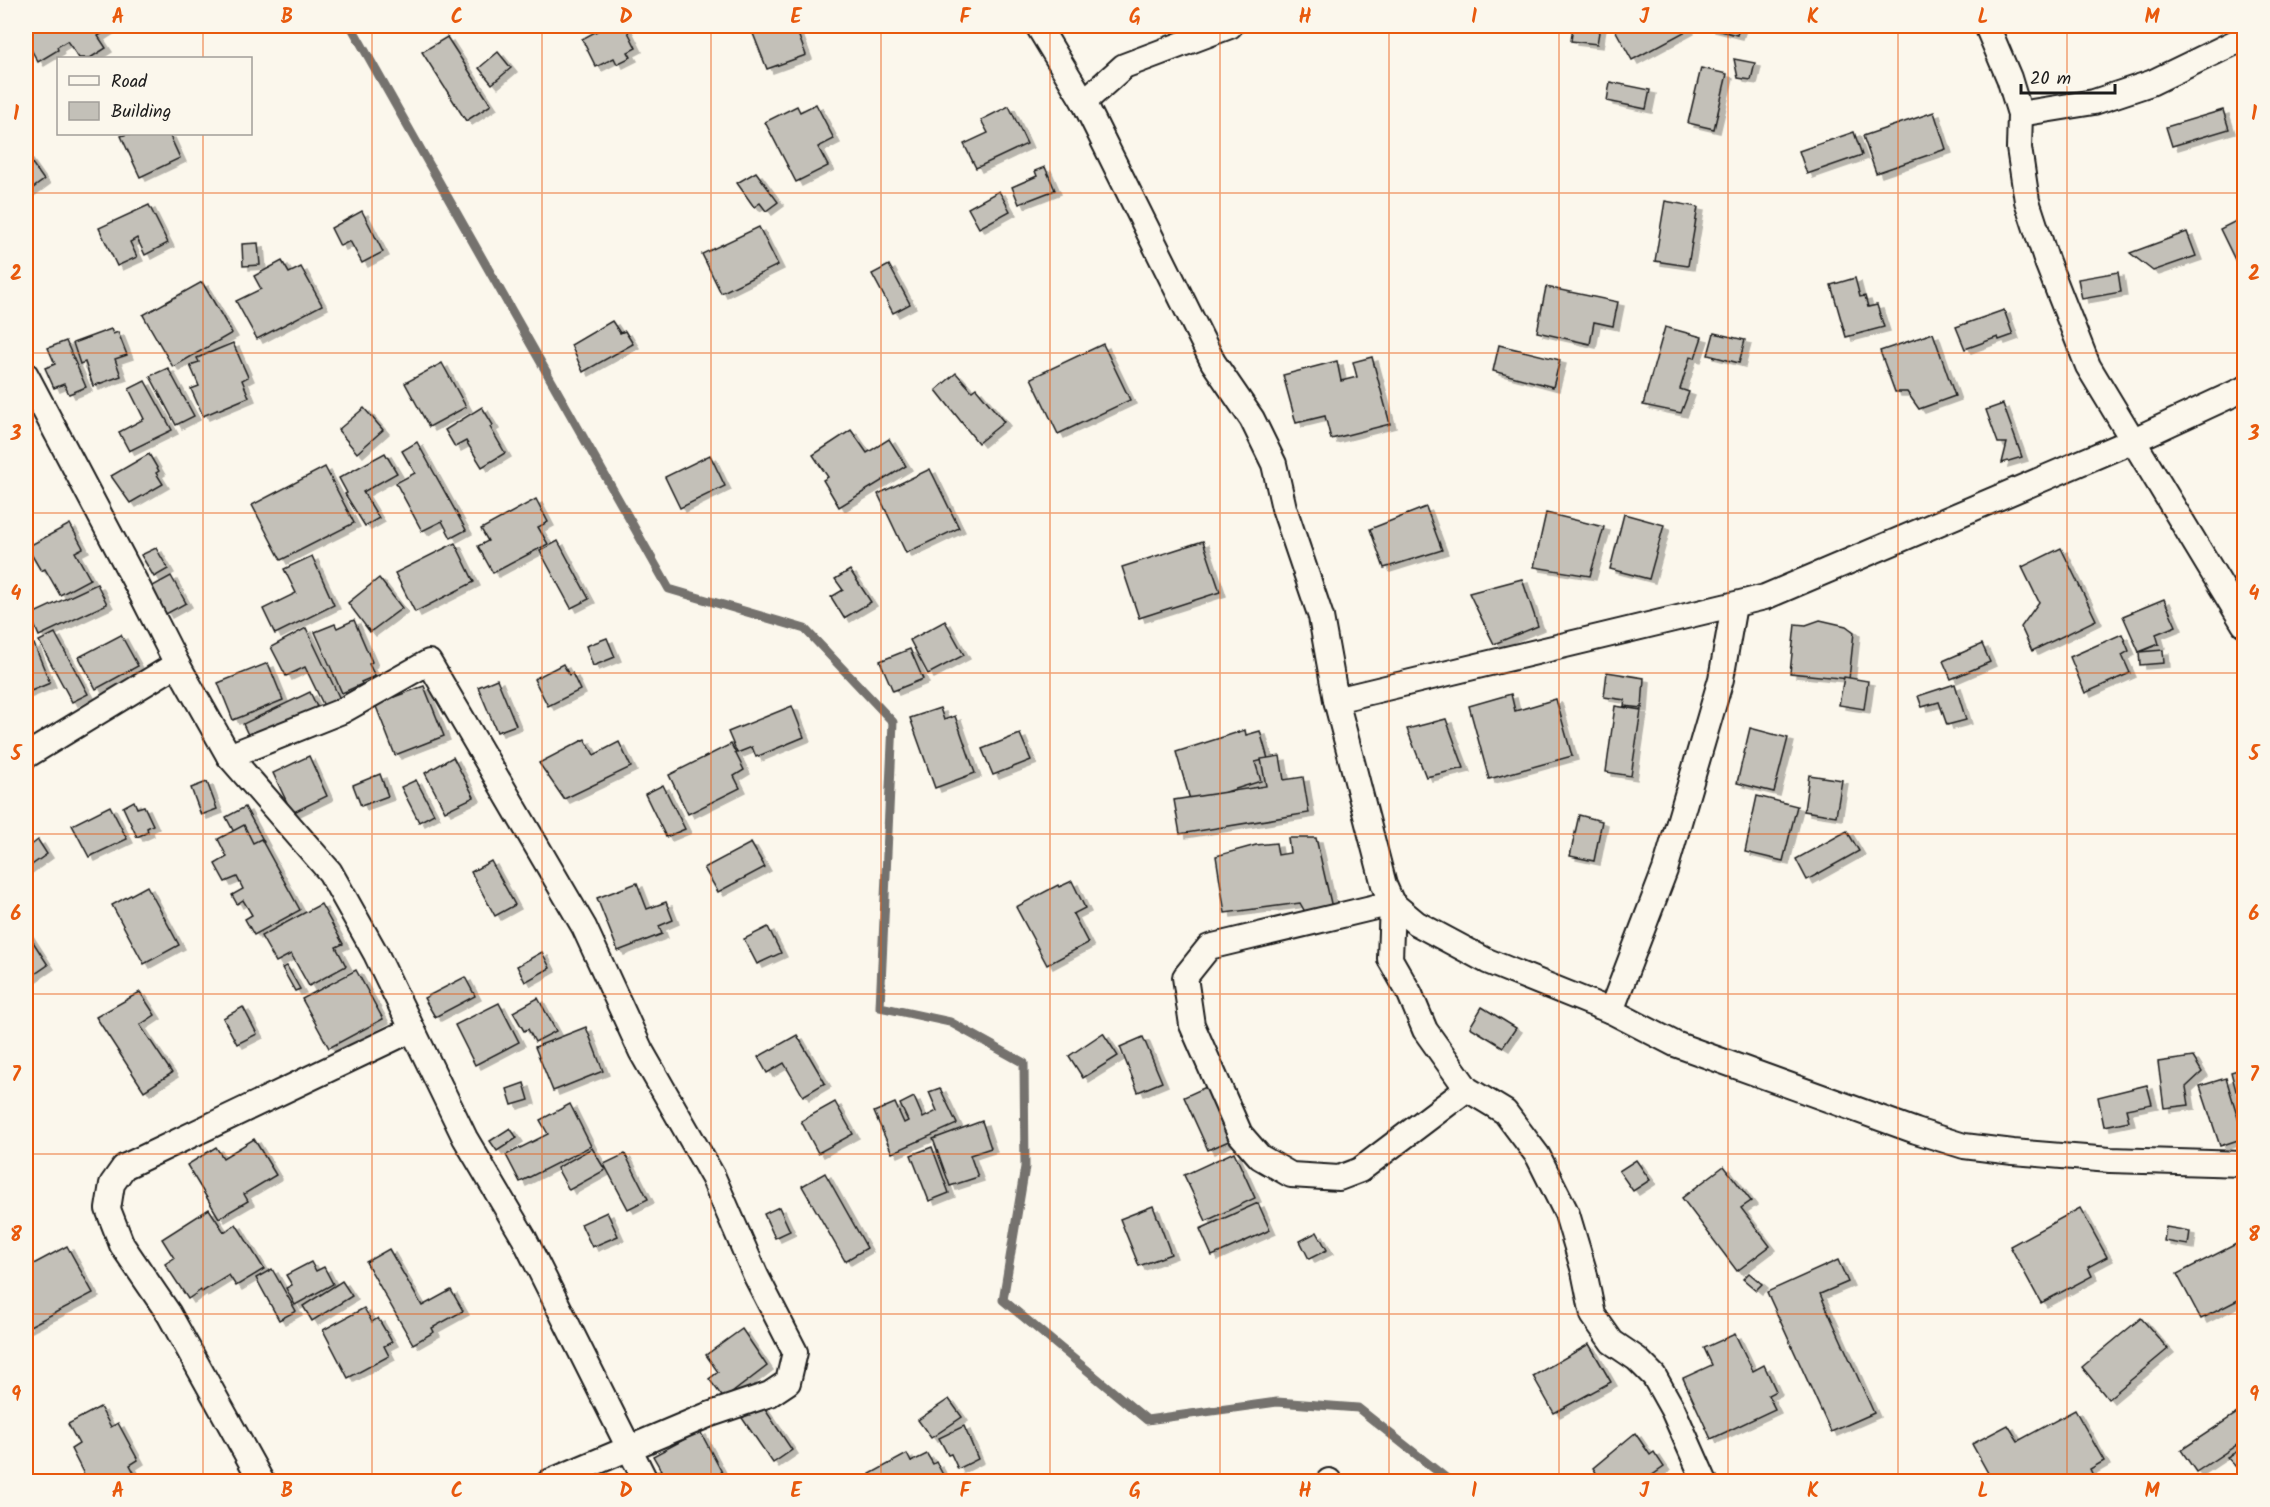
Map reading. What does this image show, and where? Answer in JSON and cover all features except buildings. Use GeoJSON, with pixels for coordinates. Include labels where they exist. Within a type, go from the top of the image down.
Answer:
{"type":"FeatureCollection","features":[{"type":"Feature","properties":{"kind":"street"},"geometry":{"type":"LineString","coordinates":[[1038,26],[1084,102],[1213,362],[1252,419],[1274,464],[1284,508],[1320,617],[1336,700],[1384,885],[1392,903],[1390,959],[1410,994],[1425,1030],[1467,1089],[1505,1112],[1538,1156],[1568,1214],[1584,1271],[1593,1315],[1612,1342],[1636,1359],[1654,1376],[1673,1410],[1705,1482]]}},
{"type":"Feature","properties":{"kind":"street"},"geometry":{"type":"LineString","coordinates":[[1084,102],[1124,66],[1230,26]]}},
{"type":"Feature","properties":{"kind":"street"},"geometry":{"type":"LineString","coordinates":[[1987,26],[2009,78],[2020,114],[2019,148],[2027,201],[2047,262],[2088,366],[2244,624]]}},
{"type":"Feature","properties":{"kind":"street"},"geometry":{"type":"LineString","coordinates":[[2020,114],[2106,99],[2151,83],[2244,39]]}},
{"type":"Feature","properties":{"kind":"street"},"geometry":{"type":"LineString","coordinates":[[26,375],[177,664],[229,756],[330,873],[376,954],[465,1138],[524,1238],[646,1482]]}},
{"type":"Feature","properties":{"kind":"street"},"geometry":{"type":"LineString","coordinates":[[1336,700],[1734,605],[1776,592],[2134,441],[2244,389]]}},
{"type":"Feature","properties":{"kind":"street"},"geometry":{"type":"LineString","coordinates":[[1611,1011],[1665,870],[1721,680],[1734,605]]}},
{"type":"Feature","properties":{"kind":"street"},"geometry":{"type":"LineString","coordinates":[[229,756],[342,711],[429,662],[584,927],[641,1051],[713,1177],[756,1276],[795,1352],[788,1382],[770,1394],[708,1415],[549,1482]]}},
{"type":"Feature","properties":{"kind":"street"},"geometry":{"type":"LineString","coordinates":[[26,756],[177,664]]}},
{"type":"Feature","properties":{"kind":"street"},"geometry":{"type":"LineString","coordinates":[[1392,903],[1416,923],[1487,961],[1611,1011],[1675,1044],[1916,1131],[1964,1146],[2110,1160],[2244,1164]]}},
{"type":"Feature","properties":{"kind":"street"},"geometry":{"type":"LineString","coordinates":[[1392,903],[1209,947],[1185,977],[1192,1025],[1240,1134],[1260,1157],[1291,1175],[1339,1178],[1360,1170],[1467,1089]]}},
{"type":"Feature","properties":{"kind":"street"},"geometry":{"type":"LineString","coordinates":[[262,1482],[169,1314],[122,1245],[108,1209],[112,1184],[124,1167],[411,1030]]}},
{"type":"Feature","properties":{"kind":"waterway"},"geometry":{"type":"LineString","coordinates":[[351,26],[669,589],[805,629],[893,722],[880,1007],[950,1022],[1024,1063],[1025,1167],[1003,1300],[1147,1420],[1277,1402],[1358,1408],[1451,1482]]}}]}
